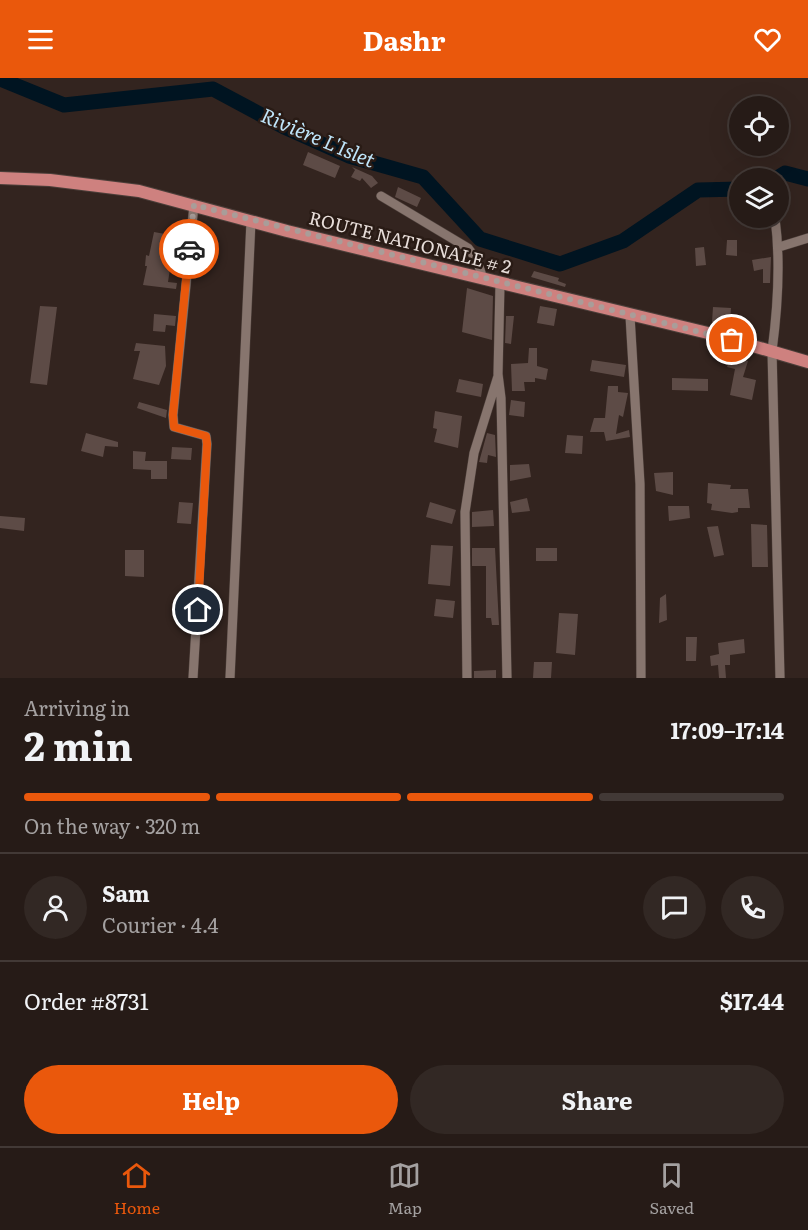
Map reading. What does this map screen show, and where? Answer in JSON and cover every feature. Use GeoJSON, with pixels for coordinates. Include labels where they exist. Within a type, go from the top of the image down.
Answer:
{"type":"FeatureCollection","features":[{"type":"Feature","properties":{"kind":"main road","name":"ROUTE NATIONALE # 2"},"geometry":{"type":"LineString","coordinates":[[0,178],[50,180],[139,191],[500,284],[712,334],[808,362]]}},
{"type":"Feature","properties":{"kind":"street"},"geometry":{"type":"LineString","coordinates":[[381,196],[468,248],[477,260],[483,279]]}},
{"type":"Feature","properties":{"kind":"street"},"geometry":{"type":"LineString","coordinates":[[193,678],[207,444],[206,436],[199,432],[174,427],[173,415],[194,205]]}},
{"type":"Feature","properties":{"kind":"street"},"geometry":{"type":"LineString","coordinates":[[230,678],[251,220]]}},
{"type":"Feature","properties":{"kind":"street"},"geometry":{"type":"LineString","coordinates":[[776,228],[779,247],[778,303],[772,351],[780,678]]}},
{"type":"Feature","properties":{"kind":"street"},"geometry":{"type":"LineString","coordinates":[[779,247],[808,238]]}},
{"type":"Feature","properties":{"kind":"street"},"geometry":{"type":"LineString","coordinates":[[500,284],[498,374],[501,398],[507,678]]}},
{"type":"Feature","properties":{"kind":"street"},"geometry":{"type":"LineString","coordinates":[[630,316],[640,484],[641,678]]}},
{"type":"Feature","properties":{"kind":"street"},"geometry":{"type":"LineString","coordinates":[[467,678],[465,512],[474,453],[498,374]]}},
{"type":"Feature","properties":{"kind":"building"},"geometry":{"type":"Polygon","coordinates":[[[308,152],[340,166],[335,178],[303,165],[308,152]]]}},
{"type":"Feature","properties":{"kind":"building"},"geometry":{"type":"Polygon","coordinates":[[[352,167],[372,176],[378,183],[371,188],[362,178],[360,181],[351,177],[355,170],[352,167]]]}},
{"type":"Feature","properties":{"kind":"building"},"geometry":{"type":"Polygon","coordinates":[[[398,187],[421,198],[417,207],[395,197],[398,187]]]}},
{"type":"Feature","properties":{"kind":"building"},"geometry":{"type":"Polygon","coordinates":[[[154,232],[182,237],[175,270],[170,269],[168,282],[177,283],[176,289],[143,285],[147,266],[145,266],[146,255],[149,256],[154,232]]]}},
{"type":"Feature","properties":{"kind":"building"},"geometry":{"type":"Polygon","coordinates":[[[727,240],[737,240],[737,256],[726,255],[727,240]]]}},
{"type":"Feature","properties":{"kind":"building"},"geometry":{"type":"Polygon","coordinates":[[[704,247],[706,265],[696,266],[695,248],[704,247]]]}},
{"type":"Feature","properties":{"kind":"building"},"geometry":{"type":"Polygon","coordinates":[[[771,257],[770,283],[763,283],[763,269],[754,271],[752,260],[771,257]]]}},
{"type":"Feature","properties":{"kind":"building"},"geometry":{"type":"Polygon","coordinates":[[[534,271],[559,278],[558,281],[566,284],[565,287],[531,277],[534,271]]]}},
{"type":"Feature","properties":{"kind":"building"},"geometry":{"type":"Polygon","coordinates":[[[467,288],[493,296],[492,340],[462,332],[467,288]]]}},
{"type":"Feature","properties":{"kind":"building"},"geometry":{"type":"Polygon","coordinates":[[[40,306],[57,307],[47,385],[30,383],[40,306]]]}},
{"type":"Feature","properties":{"kind":"building"},"geometry":{"type":"Polygon","coordinates":[[[540,306],[557,309],[554,326],[537,323],[540,306]]]}},
{"type":"Feature","properties":{"kind":"building"},"geometry":{"type":"Polygon","coordinates":[[[713,307],[731,308],[730,323],[712,322],[713,307]]]}},
{"type":"Feature","properties":{"kind":"building"},"geometry":{"type":"Polygon","coordinates":[[[154,314],[176,316],[175,326],[166,325],[165,332],[153,331],[154,314]]]}},
{"type":"Feature","properties":{"kind":"building"},"geometry":{"type":"Polygon","coordinates":[[[506,316],[514,316],[511,344],[505,343],[506,316]]]}},
{"type":"Feature","properties":{"kind":"building"},"geometry":{"type":"Polygon","coordinates":[[[136,343],[165,346],[166,366],[159,385],[133,379],[140,351],[134,351],[136,343]]]}},
{"type":"Feature","properties":{"kind":"building"},"geometry":{"type":"Polygon","coordinates":[[[529,348],[537,348],[537,366],[548,369],[546,380],[535,378],[535,382],[524,382],[525,391],[512,391],[511,364],[528,363],[529,348]]]}},
{"type":"Feature","properties":{"kind":"building"},"geometry":{"type":"Polygon","coordinates":[[[731,356],[748,361],[743,377],[756,380],[752,400],[730,395],[735,369],[727,367],[731,356]]]}},
{"type":"Feature","properties":{"kind":"building"},"geometry":{"type":"Polygon","coordinates":[[[592,360],[626,365],[624,377],[590,371],[592,360]]]}},
{"type":"Feature","properties":{"kind":"building"},"geometry":{"type":"Polygon","coordinates":[[[672,378],[708,379],[708,391],[672,390],[672,378]]]}},
{"type":"Feature","properties":{"kind":"building"},"geometry":{"type":"Polygon","coordinates":[[[459,379],[483,384],[481,397],[456,392],[459,379]]]}},
{"type":"Feature","properties":{"kind":"building"},"geometry":{"type":"Polygon","coordinates":[[[608,386],[618,386],[618,392],[628,393],[623,417],[619,415],[616,434],[629,430],[630,437],[606,441],[604,432],[590,432],[594,418],[605,418],[608,386]]]}},
{"type":"Feature","properties":{"kind":"building"},"geometry":{"type":"Polygon","coordinates":[[[511,400],[525,402],[524,417],[509,415],[511,400]]]}},
{"type":"Feature","properties":{"kind":"building"},"geometry":{"type":"Polygon","coordinates":[[[139,402],[167,410],[166,418],[137,408],[139,402]]]}},
{"type":"Feature","properties":{"kind":"building"},"geometry":{"type":"Polygon","coordinates":[[[435,411],[462,416],[458,448],[434,442],[437,429],[433,428],[435,411]]]}},
{"type":"Feature","properties":{"kind":"building"},"geometry":{"type":"Polygon","coordinates":[[[86,433],[118,442],[118,447],[105,446],[103,457],[81,451],[86,433]]]}},
{"type":"Feature","properties":{"kind":"building"},"geometry":{"type":"Polygon","coordinates":[[[487,433],[495,435],[496,457],[488,455],[487,463],[479,462],[487,433]]]}},
{"type":"Feature","properties":{"kind":"building"},"geometry":{"type":"Polygon","coordinates":[[[567,435],[583,436],[582,454],[565,453],[567,435]]]}},
{"type":"Feature","properties":{"kind":"building"},"geometry":{"type":"Polygon","coordinates":[[[172,447],[192,448],[191,460],[171,459],[172,447]]]}},
{"type":"Feature","properties":{"kind":"building"},"geometry":{"type":"Polygon","coordinates":[[[133,451],[146,452],[145,461],[167,461],[167,479],[151,479],[151,470],[133,469],[133,451]]]}},
{"type":"Feature","properties":{"kind":"building"},"geometry":{"type":"Polygon","coordinates":[[[529,464],[531,477],[510,481],[510,465],[529,464]]]}},
{"type":"Feature","properties":{"kind":"building"},"geometry":{"type":"Polygon","coordinates":[[[673,472],[673,495],[656,491],[654,473],[673,472]]]}},
{"type":"Feature","properties":{"kind":"building"},"geometry":{"type":"Polygon","coordinates":[[[708,483],[731,485],[730,489],[748,489],[750,508],[738,508],[738,512],[732,513],[711,510],[712,504],[707,503],[708,483]]]}},
{"type":"Feature","properties":{"kind":"building"},"geometry":{"type":"Polygon","coordinates":[[[527,498],[530,511],[512,513],[510,502],[527,498]]]}},
{"type":"Feature","properties":{"kind":"building"},"geometry":{"type":"Polygon","coordinates":[[[179,502],[193,503],[191,524],[177,523],[179,502]]]}},
{"type":"Feature","properties":{"kind":"building"},"geometry":{"type":"Polygon","coordinates":[[[430,502],[456,510],[452,524],[426,517],[430,502]]]}},
{"type":"Feature","properties":{"kind":"building"},"geometry":{"type":"Polygon","coordinates":[[[668,506],[689,506],[690,518],[669,521],[668,506]]]}},
{"type":"Feature","properties":{"kind":"building"},"geometry":{"type":"Polygon","coordinates":[[[493,510],[494,526],[472,527],[472,512],[493,510]]]}},
{"type":"Feature","properties":{"kind":"building"},"geometry":{"type":"Polygon","coordinates":[[[0,516],[25,518],[24,531],[0,528],[0,516]]]}},
{"type":"Feature","properties":{"kind":"building"},"geometry":{"type":"Polygon","coordinates":[[[751,524],[767,525],[768,567],[752,567],[751,524]]]}},
{"type":"Feature","properties":{"kind":"building"},"geometry":{"type":"Polygon","coordinates":[[[718,526],[724,555],[714,557],[707,527],[718,526]]]}},
{"type":"Feature","properties":{"kind":"building"},"geometry":{"type":"Polygon","coordinates":[[[431,545],[453,546],[450,586],[428,584],[431,545]]]}},
{"type":"Feature","properties":{"kind":"building"},"geometry":{"type":"Polygon","coordinates":[[[472,548],[495,548],[499,625],[492,625],[491,618],[486,618],[486,566],[472,566],[472,548]]]}},
{"type":"Feature","properties":{"kind":"building"},"geometry":{"type":"Polygon","coordinates":[[[536,548],[557,548],[557,561],[536,561],[536,548]]]}},
{"type":"Feature","properties":{"kind":"building"},"geometry":{"type":"Polygon","coordinates":[[[125,550],[144,550],[144,577],[125,576],[125,550]]]}},
{"type":"Feature","properties":{"kind":"building"},"geometry":{"type":"Polygon","coordinates":[[[666,594],[667,620],[659,623],[660,598],[666,594]]]}},
{"type":"Feature","properties":{"kind":"building"},"geometry":{"type":"Polygon","coordinates":[[[436,599],[455,601],[453,618],[434,616],[436,599]]]}},
{"type":"Feature","properties":{"kind":"building"},"geometry":{"type":"Polygon","coordinates":[[[559,613],[578,614],[575,655],[556,653],[559,613]]]}},
{"type":"Feature","properties":{"kind":"building"},"geometry":{"type":"Polygon","coordinates":[[[686,637],[697,637],[696,661],[686,661],[686,637]]]}},
{"type":"Feature","properties":{"kind":"building"},"geometry":{"type":"Polygon","coordinates":[[[744,639],[745,653],[730,655],[730,665],[725,665],[726,678],[719,678],[718,665],[711,666],[710,656],[719,654],[718,643],[744,639]]]}},
{"type":"Feature","properties":{"kind":"building"},"geometry":{"type":"Polygon","coordinates":[[[534,662],[552,662],[551,678],[533,678],[534,662]]]}},
{"type":"Feature","properties":{"kind":"building"},"geometry":{"type":"Polygon","coordinates":[[[496,670],[496,678],[474,678],[474,671],[496,670]]]}},
{"type":"Feature","properties":{"kind":"waterway","name":"Rivière L'Islet"},"geometry":{"type":"LineString","coordinates":[[0,79],[64,105],[213,89],[284,127],[349,156],[423,177],[480,239],[560,264],[623,241],[698,190],[729,189]]}},
{"type":"Feature","properties":{"kind":"waterway","name":"Rivière L'Islet"},"geometry":{"type":"LineString","coordinates":[[789,174],[808,179]]}},
{"type":"Feature","properties":{"kind":"way so far"},"geometry":{"type":"LineString","coordinates":[[189,249],[194,205],[287,231],[732,340]]}},
{"type":"Feature","properties":{"kind":"route"},"geometry":{"type":"LineString","coordinates":[[189,249],[173,415],[174,427],[199,432],[206,436],[207,475],[198,610]]}}]}
